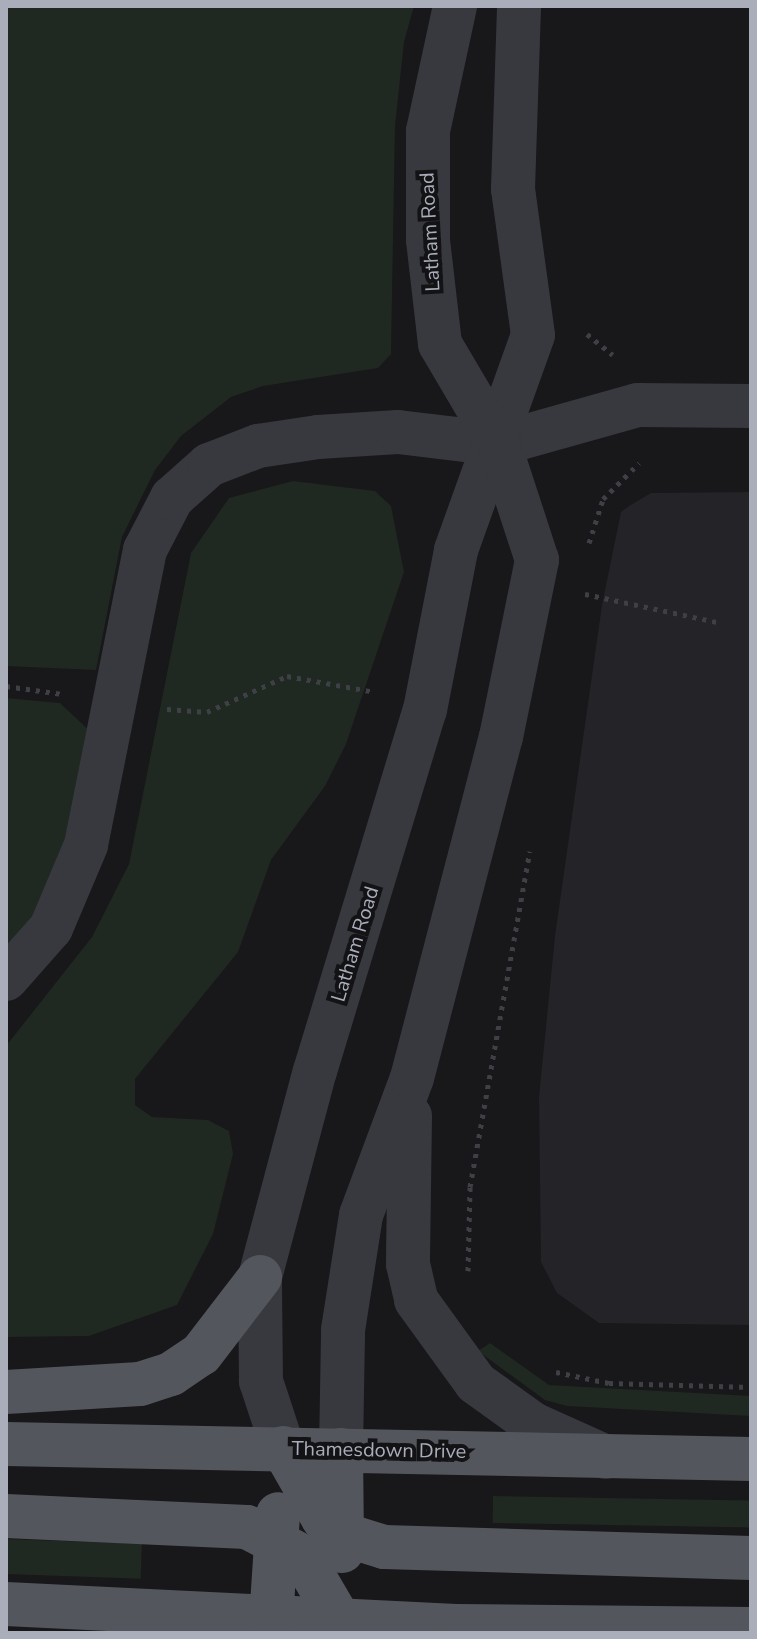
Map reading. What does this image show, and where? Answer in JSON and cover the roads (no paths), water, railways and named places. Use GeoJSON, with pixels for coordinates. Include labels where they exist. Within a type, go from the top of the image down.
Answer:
{"type":"FeatureCollection","features":[{"type":"Feature","properties":{"kind":"main road"},"geometry":{"type":"LineString","coordinates":[[6,1392],[140,1384],[171,1374],[218,1336],[260,1277]]}},
{"type":"Feature","properties":{"kind":"main road","name":"Thamesdown Drive"},"geometry":{"type":"LineString","coordinates":[[6,1444],[751,1459]]}},
{"type":"Feature","properties":{"kind":"main road"},"geometry":{"type":"LineString","coordinates":[[283,1448],[306,1498],[342,1534],[384,1547],[751,1558]]}},
{"type":"Feature","properties":{"kind":"main road"},"geometry":{"type":"LineString","coordinates":[[271,1626],[283,1448]]}},
{"type":"Feature","properties":{"kind":"main road"},"geometry":{"type":"LineString","coordinates":[[340,1627],[341,1450]]}},
{"type":"Feature","properties":{"kind":"main road"},"geometry":{"type":"LineString","coordinates":[[6,1516],[247,1527],[276,1541],[315,1570],[340,1627]]}},
{"type":"Feature","properties":{"kind":"main road"},"geometry":{"type":"LineString","coordinates":[[6,1604],[271,1626],[732,1630]]}},
{"type":"Feature","properties":{"kind":"street","name":"Latham Road"},"geometry":{"type":"LineString","coordinates":[[341,1450],[351,1262],[361,1215],[412,1078],[501,737],[537,560],[499,444],[440,344],[432,286],[428,131],[455,6]]}},
{"type":"Feature","properties":{"kind":"street","name":"Latham Road"},"geometry":{"type":"LineString","coordinates":[[283,1448],[261,1381],[260,1277],[306,1101],[425,710],[456,550],[499,444],[533,335],[513,189],[519,6]]}},
{"type":"Feature","properties":{"kind":"street"},"geometry":{"type":"LineString","coordinates":[[6,979],[51,928],[86,845],[145,550],[172,498],[209,465],[258,446],[318,437],[398,432],[499,444],[638,405],[751,406]]}},
{"type":"Feature","properties":{"kind":"street","name":"Latham Road"},"geometry":{"type":"LineString","coordinates":[[412,1078],[407,1237],[416,1300],[476,1383],[533,1424],[606,1457]]}}]}
